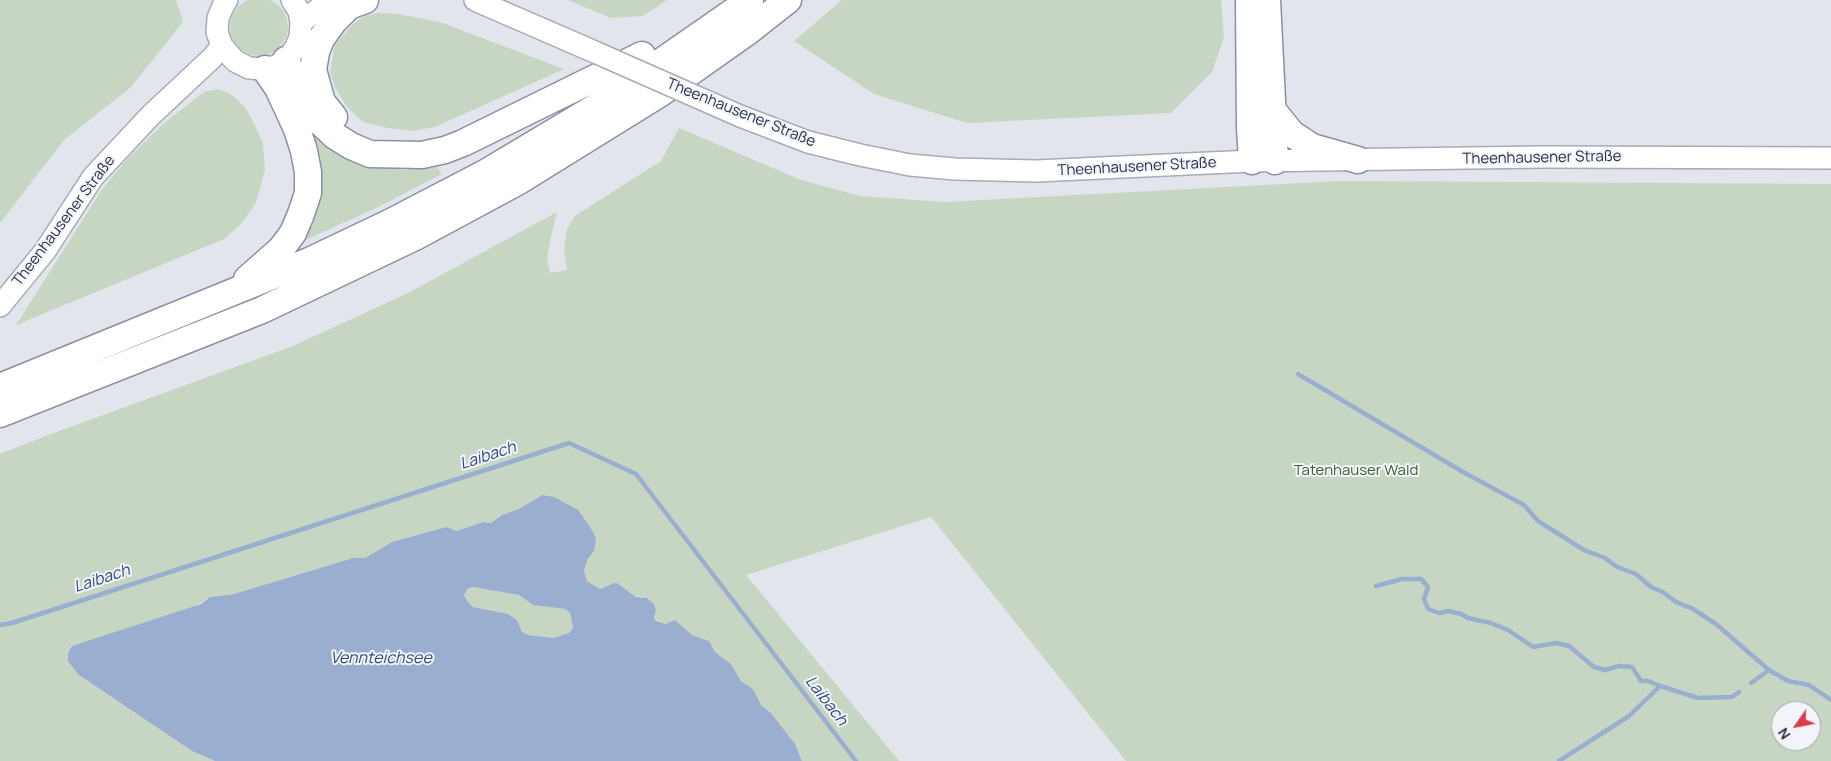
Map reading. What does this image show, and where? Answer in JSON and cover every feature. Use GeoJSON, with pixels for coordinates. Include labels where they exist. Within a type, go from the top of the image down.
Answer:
{"type":"FeatureCollection","features":[{"type":"Feature","properties":{"kind":"highway"},"geometry":{"type":"LineString","coordinates":[[366,0],[349,6],[320,40],[313,70],[322,102],[343,127],[369,143],[398,155]]}},
{"type":"Feature","properties":{"kind":"highway"},"geometry":{"type":"LineString","coordinates":[[276,64],[295,82],[306,104],[319,121],[335,136],[351,146],[370,154],[422,155],[445,150],[463,143],[750,0]]}},
{"type":"Feature","properties":{"kind":"highway"},"geometry":{"type":"LineString","coordinates":[[0,387],[309,261],[372,232],[487,172],[596,107],[750,0]]}},
{"type":"Feature","properties":{"kind":"highway"},"geometry":{"type":"LineString","coordinates":[[0,414],[262,310],[415,237],[519,181],[661,93],[746,33],[788,0]]}},
{"type":"Feature","properties":{"kind":"highway"},"geometry":{"type":"LineString","coordinates":[[1249,0],[1250,128],[1263,161]]}},
{"type":"Feature","properties":{"kind":"highway"},"geometry":{"type":"LineString","coordinates":[[1263,161],[1271,108],[1266,0]]}},
{"type":"Feature","properties":{"kind":"highway"},"geometry":{"type":"LineString","coordinates":[[215,300],[254,273],[281,249],[293,233],[302,214],[308,193],[308,172],[304,151],[282,95],[276,64]]}},
{"type":"Feature","properties":{"kind":"highway"},"geometry":{"type":"LineString","coordinates":[[1271,108],[1292,134],[1312,147],[1358,160]]}},
{"type":"Feature","properties":{"kind":"main road"},"geometry":{"type":"LineString","coordinates":[[227,0],[218,18],[218,32],[228,54],[249,68],[276,64],[295,49],[300,37],[302,23],[294,0]]}},
{"type":"Feature","properties":{"kind":"main road"},"geometry":{"type":"LineString","coordinates":[[302,23],[318,9],[336,0]]}},
{"type":"Feature","properties":{"kind":"main road","name":"Theenhausener Straße"},"geometry":{"type":"LineString","coordinates":[[475,0],[740,116],[808,142],[910,165],[955,169],[1036,171],[1263,161],[1543,157],[1831,158]]}},
{"type":"Feature","properties":{"kind":"main road","name":"Theenhausener Straße"},"geometry":{"type":"LineString","coordinates":[[0,306],[45,251],[93,177],[150,116],[218,68],[228,54]]}},
{"type":"Feature","properties":{"kind":"green space"},"geometry":{"type":"Polygon","coordinates":[[[259,-2],[270,0],[283,11],[288,27],[286,38],[275,51],[259,56],[248,54],[235,43],[230,27],[232,16],[243,3],[259,-2]]]}},
{"type":"Feature","properties":{"kind":"green space"},"geometry":{"type":"Polygon","coordinates":[[[0,0],[176,0],[183,22],[130,88],[64,140],[0,223],[0,0]]]}},
{"type":"Feature","properties":{"kind":"green space"},"geometry":{"type":"Polygon","coordinates":[[[568,0],[667,0],[643,16],[611,18],[568,0]]]}},
{"type":"Feature","properties":{"kind":"green space"},"geometry":{"type":"Polygon","coordinates":[[[842,0],[1221,0],[1224,37],[1212,72],[1171,113],[967,123],[874,94],[794,41],[842,0]]]}},
{"type":"Feature","properties":{"kind":"green space"},"geometry":{"type":"Polygon","coordinates":[[[377,13],[398,14],[440,22],[564,69],[435,127],[412,131],[387,128],[363,122],[347,107],[335,87],[330,72],[335,45],[353,24],[365,15],[377,13]]]}},
{"type":"Feature","properties":{"kind":"green space"},"geometry":{"type":"Polygon","coordinates":[[[218,89],[232,95],[245,107],[263,144],[265,170],[256,203],[240,225],[224,239],[16,325],[101,191],[127,159],[163,124],[204,92],[218,89]]]}},
{"type":"Feature","properties":{"kind":"green space"},"geometry":{"type":"Polygon","coordinates":[[[301,113],[367,162],[403,170],[437,167],[442,174],[376,208],[301,242],[309,230],[318,204],[301,113]]]}},
{"type":"Feature","properties":{"kind":"green space","name":"Tatenhauser Wald"},"geometry":{"type":"Polygon","coordinates":[[[679,128],[801,180],[860,196],[945,202],[1339,181],[1831,184],[1831,761],[1126,761],[931,517],[746,575],[899,761],[802,761],[795,744],[771,713],[761,705],[753,689],[741,681],[731,664],[715,652],[709,641],[692,635],[675,620],[665,624],[660,623],[654,618],[656,610],[654,604],[641,596],[636,597],[617,583],[600,589],[587,581],[584,571],[587,560],[594,551],[542,495],[519,509],[502,515],[491,523],[483,522],[457,531],[445,527],[392,542],[365,558],[353,558],[234,594],[210,597],[79,675],[192,751],[215,761],[0,761],[0,454],[293,346],[408,293],[557,212],[547,259],[550,273],[567,270],[564,249],[567,229],[575,216],[661,161],[679,128]]]}},
{"type":"Feature","properties":{"kind":"green space"},"geometry":{"type":"Polygon","coordinates":[[[473,587],[519,595],[533,605],[565,609],[570,613],[573,628],[569,633],[553,638],[528,636],[522,632],[517,620],[508,614],[473,607],[464,595],[467,589],[473,587]]]}},
{"type":"Feature","properties":{"kind":"water","name":"Vennteichsee"},"geometry":{"type":"Polygon","coordinates":[[[542,495],[554,497],[578,510],[596,538],[594,551],[587,560],[584,571],[587,581],[600,589],[617,583],[636,597],[647,598],[654,604],[656,610],[654,618],[656,621],[665,624],[675,620],[692,635],[709,641],[715,652],[731,664],[741,681],[753,689],[761,705],[771,713],[795,744],[802,761],[215,761],[192,751],[79,675],[68,661],[68,653],[72,646],[201,604],[210,597],[234,594],[353,558],[365,558],[392,542],[446,527],[457,531],[483,522],[491,523],[502,515],[519,509],[542,495]],[[473,587],[467,589],[464,595],[473,607],[508,614],[517,620],[522,632],[528,635],[553,638],[569,633],[573,628],[570,613],[565,609],[533,605],[519,595],[473,587]]]}},
{"type":"Feature","properties":{"kind":"waterway"},"geometry":{"type":"LineString","coordinates":[[1298,374],[1463,472],[1524,505],[1538,521],[1584,550],[1605,558],[1617,567],[1636,574],[1651,587],[1663,592],[1676,602],[1693,609],[1716,624],[1769,670]]}},
{"type":"Feature","properties":{"kind":"waterway","name":"Laibach"},"geometry":{"type":"LineString","coordinates":[[0,625],[12,623],[569,443],[636,474],[856,761]]}},
{"type":"Feature","properties":{"kind":"waterway"},"geometry":{"type":"LineString","coordinates":[[1376,586],[1402,579],[1421,579],[1428,587],[1424,599],[1428,609],[1439,613],[1449,611],[1468,618],[1491,623],[1508,630],[1533,647],[1556,643],[1569,646],[1594,667],[1605,670],[1619,666],[1632,667],[1641,681],[1648,681],[1660,686]]}},
{"type":"Feature","properties":{"kind":"waterway"},"geometry":{"type":"LineString","coordinates":[[1751,683],[1769,670],[1788,681],[1809,685],[1831,700]]}},
{"type":"Feature","properties":{"kind":"waterway"},"geometry":{"type":"LineString","coordinates":[[1559,761],[1629,716],[1660,686],[1698,698],[1732,697],[1739,692]]}}]}
